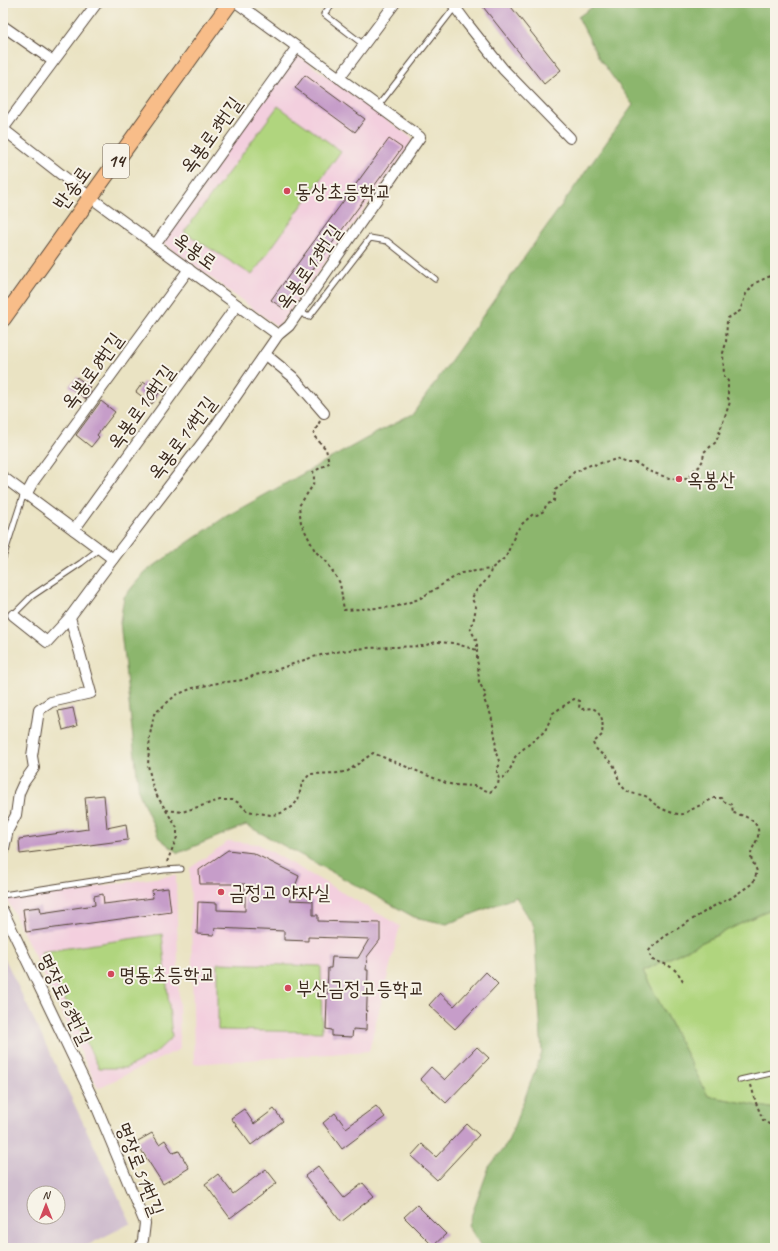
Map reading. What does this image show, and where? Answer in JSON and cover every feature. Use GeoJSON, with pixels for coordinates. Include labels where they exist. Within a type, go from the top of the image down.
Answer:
{"type":"FeatureCollection","features":[{"type":"Feature","properties":{"kind":"main road","name":"반송로"},"geometry":{"type":"LineString","coordinates":[[3,319],[230,3]]}},
{"type":"Feature","properties":{"kind":"street"},"geometry":{"type":"LineString","coordinates":[[3,129],[97,3]]}},
{"type":"Feature","properties":{"kind":"street"},"geometry":{"type":"LineString","coordinates":[[238,3],[378,106]]}},
{"type":"Feature","properties":{"kind":"street"},"geometry":{"type":"LineString","coordinates":[[340,78],[395,3]]}},
{"type":"Feature","properties":{"kind":"street"},"geometry":{"type":"LineString","coordinates":[[453,5],[502,69],[570,138]]}},
{"type":"Feature","properties":{"kind":"street"},"geometry":{"type":"LineString","coordinates":[[3,26],[53,61]]}},
{"type":"Feature","properties":{"kind":"street","name":"옥봉로3번길"},"geometry":{"type":"LineString","coordinates":[[155,245],[297,47]]}},
{"type":"Feature","properties":{"kind":"street","name":"옥봉로13번길"},"geometry":{"type":"LineString","coordinates":[[278,335],[289,326],[420,137],[378,106]]}},
{"type":"Feature","properties":{"kind":"street","name":"옥봉로"},"geometry":{"type":"LineString","coordinates":[[3,129],[155,245],[278,335]]}},
{"type":"Feature","properties":{"kind":"street","name":"옥봉로8번길"},"geometry":{"type":"LineString","coordinates":[[26,495],[33,482],[189,269]]}},
{"type":"Feature","properties":{"kind":"street","name":"옥봉로10번길"},"geometry":{"type":"LineString","coordinates":[[74,530],[237,305]]}},
{"type":"Feature","properties":{"kind":"street","name":"옥봉로14번길"},"geometry":{"type":"LineString","coordinates":[[13,614],[47,642],[70,617],[216,424],[278,335]]}},
{"type":"Feature","properties":{"kind":"street"},"geometry":{"type":"LineString","coordinates":[[265,354],[293,378],[324,413]]}},
{"type":"Feature","properties":{"kind":"street"},"geometry":{"type":"LineString","coordinates":[[3,477],[113,559]]}},
{"type":"Feature","properties":{"kind":"street"},"geometry":{"type":"LineString","coordinates":[[3,853],[8,830],[16,815],[19,793],[24,782],[34,768],[32,756],[39,710],[51,702],[91,693],[70,617]]}},
{"type":"Feature","properties":{"kind":"street","name":"명장로63번길"},"geometry":{"type":"LineString","coordinates":[[3,911],[95,1103]]}},
{"type":"Feature","properties":{"kind":"street","name":"명장로51번길"},"geometry":{"type":"LineString","coordinates":[[95,1103],[144,1223],[143,1240],[140,1248]]}},
{"type":"Feature","properties":{"kind":"lane"},"geometry":{"type":"LineString","coordinates":[[333,3],[324,14],[364,45]]}},
{"type":"Feature","properties":{"kind":"lane"},"geometry":{"type":"LineString","coordinates":[[378,106],[453,5]]}},
{"type":"Feature","properties":{"kind":"lane"},"geometry":{"type":"LineString","coordinates":[[299,312],[309,317],[370,238],[387,241],[435,279]]}},
{"type":"Feature","properties":{"kind":"lane"},"geometry":{"type":"LineString","coordinates":[[3,558],[23,496],[26,495]]}},
{"type":"Feature","properties":{"kind":"lane"},"geometry":{"type":"LineString","coordinates":[[13,614],[32,596],[99,549]]}},
{"type":"Feature","properties":{"kind":"lane"},"geometry":{"type":"LineString","coordinates":[[3,895],[164,870],[181,869]]}},
{"type":"Feature","properties":{"kind":"lane"},"geometry":{"type":"LineString","coordinates":[[740,1080],[775,1072]]}},
{"type":"Feature","properties":{"kind":"path"},"geometry":{"type":"LineString","coordinates":[[324,413],[313,436],[326,449],[330,463],[313,472],[313,485],[299,506],[302,523],[315,551],[326,561],[340,583],[344,610],[395,607],[419,600],[461,573],[491,569],[506,557],[516,532],[521,525],[533,514],[537,515],[544,511],[546,505],[554,501],[555,490],[566,482],[574,472],[594,464],[597,465],[603,461],[611,461],[616,459],[628,463],[636,463],[651,472],[669,478],[683,480],[688,478],[695,469],[699,467],[703,460],[704,452],[716,442],[730,402],[728,398],[728,381],[724,376],[723,353],[726,343],[728,318],[740,310],[746,294],[755,283],[775,274]]}},
{"type":"Feature","properties":{"kind":"path"},"geometry":{"type":"LineString","coordinates":[[166,810],[182,812],[220,800],[233,800],[239,803],[247,811],[271,815],[278,814],[292,807],[298,800],[302,783],[310,774],[339,773],[348,771],[373,753],[446,783],[474,786],[490,792],[498,785],[500,778],[497,775],[497,768],[500,766],[496,753],[495,734],[491,721],[491,715],[484,702],[486,695],[479,682],[478,664],[476,661],[477,642],[470,625],[473,623],[476,607],[472,599],[476,589],[490,577],[491,569]]}},
{"type":"Feature","properties":{"kind":"path"},"geometry":{"type":"LineString","coordinates":[[164,870],[177,837],[177,828],[153,788],[148,765],[150,735],[154,714],[176,695],[193,688],[243,680],[329,653],[365,648],[423,646],[436,642],[453,644],[477,650]]}},
{"type":"Feature","properties":{"kind":"path"},"geometry":{"type":"LineString","coordinates":[[500,778],[503,778],[507,774],[515,757],[545,731],[553,713],[574,699],[580,701],[579,708],[592,708],[601,715],[603,723],[602,735],[593,743],[594,747],[611,762],[616,769],[622,786],[627,791],[634,795],[647,797],[658,807],[679,814],[683,814],[714,798],[721,798],[723,801],[732,805],[733,813],[740,814],[757,825],[758,835],[751,857],[757,872],[753,883],[731,898],[714,906],[664,937],[649,951],[652,960],[671,966],[681,976],[683,981]]}},
{"type":"Feature","properties":{"kind":"path"},"geometry":{"type":"LineString","coordinates":[[749,1078],[756,1103],[763,1120],[775,1128]]}},
{"type":"Feature","properties":{"kind":"path"},"geometry":{"type":"LineString","coordinates":[[774,1248],[775,1244]]}},
{"type":"Feature","properties":{"kind":"shaded area","name":"동상초등학교"},"geometry":{"type":"Polygon","coordinates":[[[296,54],[412,138],[413,142],[278,327],[161,241],[296,54]]]}},
{"type":"Feature","properties":{"kind":"shaded area","name":"부산금정고등학교"},"geometry":{"type":"Polygon","coordinates":[[[229,841],[258,844],[400,926],[369,1051],[194,1064],[190,868],[229,841]]]}},
{"type":"Feature","properties":{"kind":"shaded area","name":"명동초등학교"},"geometry":{"type":"Polygon","coordinates":[[[176,875],[180,1049],[98,1088],[7,899],[176,875]]]}},
{"type":"Feature","properties":{"kind":"shaded area"},"geometry":{"type":"Polygon","coordinates":[[[3,955],[131,1223],[82,1248],[3,1248],[3,955]]]}},
{"type":"Feature","properties":{"kind":"green space"},"geometry":{"type":"Polygon","coordinates":[[[598,3],[775,3],[775,907],[643,971],[708,1096],[775,1109],[775,1248],[482,1248],[468,1225],[489,1167],[507,1144],[542,1053],[534,926],[516,897],[447,924],[414,917],[246,825],[178,853],[159,838],[139,793],[120,622],[124,597],[145,572],[225,517],[378,432],[412,415],[633,105],[599,58],[578,17],[598,3]]]}},
{"type":"Feature","properties":{"kind":"green space"},"geometry":{"type":"Polygon","coordinates":[[[278,106],[341,151],[252,275],[184,232],[278,106]]]}},
{"type":"Feature","properties":{"kind":"green space"},"geometry":{"type":"Polygon","coordinates":[[[775,907],[775,1109],[708,1096],[643,971],[775,907]]]}},
{"type":"Feature","properties":{"kind":"green space"},"geometry":{"type":"Polygon","coordinates":[[[162,934],[172,1037],[154,1054],[126,1068],[99,1068],[41,952],[162,934]]]}},
{"type":"Feature","properties":{"kind":"green space"},"geometry":{"type":"Polygon","coordinates":[[[218,963],[321,966],[322,1032],[218,1030],[218,963]]]}},
{"type":"Feature","properties":{"kind":"building"},"geometry":{"type":"Polygon","coordinates":[[[480,3],[508,3],[561,70],[544,84],[480,3]]]}},
{"type":"Feature","properties":{"kind":"building"},"geometry":{"type":"Polygon","coordinates":[[[305,75],[365,119],[355,132],[295,88],[305,75]]]}},
{"type":"Feature","properties":{"kind":"building"},"geometry":{"type":"Polygon","coordinates":[[[389,139],[402,148],[284,309],[271,300],[389,139]]]}},
{"type":"Feature","properties":{"kind":"building"},"geometry":{"type":"Polygon","coordinates":[[[77,377],[90,387],[87,390],[91,392],[86,399],[69,386],[77,377]]]}},
{"type":"Feature","properties":{"kind":"building"},"geometry":{"type":"Polygon","coordinates":[[[143,382],[159,393],[152,404],[136,392],[143,382]]]}},
{"type":"Feature","properties":{"kind":"building"},"geometry":{"type":"Polygon","coordinates":[[[101,401],[115,412],[97,435],[99,437],[91,447],[76,435],[101,401]]]}},
{"type":"Feature","properties":{"kind":"building"},"geometry":{"type":"Polygon","coordinates":[[[73,708],[77,726],[63,730],[58,711],[73,708]]]}},
{"type":"Feature","properties":{"kind":"building"},"geometry":{"type":"Polygon","coordinates":[[[104,795],[107,828],[126,824],[128,840],[20,854],[19,839],[88,829],[85,797],[104,795]]]}},
{"type":"Feature","properties":{"kind":"building"},"geometry":{"type":"Polygon","coordinates":[[[228,850],[253,853],[299,876],[290,900],[313,901],[313,915],[318,915],[318,921],[380,923],[380,940],[367,957],[366,1030],[353,1029],[352,1037],[332,1036],[332,1030],[326,1029],[328,968],[331,968],[332,957],[358,958],[369,939],[308,937],[308,941],[284,940],[284,931],[215,928],[214,935],[197,934],[198,902],[217,903],[217,910],[245,911],[245,884],[200,884],[199,870],[228,850]]]}},
{"type":"Feature","properties":{"kind":"building"},"geometry":{"type":"Polygon","coordinates":[[[168,888],[171,912],[26,932],[23,909],[40,907],[41,913],[95,905],[94,896],[103,894],[104,904],[153,898],[152,890],[168,888]]]}},
{"type":"Feature","properties":{"kind":"building"},"geometry":{"type":"Polygon","coordinates":[[[486,972],[498,984],[455,1029],[429,1005],[440,993],[454,1006],[486,972]]]}},
{"type":"Feature","properties":{"kind":"building"},"geometry":{"type":"Polygon","coordinates":[[[477,1047],[489,1058],[446,1103],[420,1079],[431,1067],[445,1080],[477,1047]]]}},
{"type":"Feature","properties":{"kind":"building"},"geometry":{"type":"Polygon","coordinates":[[[376,1106],[385,1117],[342,1149],[323,1123],[335,1113],[346,1128],[376,1106]]]}},
{"type":"Feature","properties":{"kind":"building"},"geometry":{"type":"Polygon","coordinates":[[[244,1109],[254,1124],[274,1109],[283,1121],[251,1145],[231,1118],[244,1109]]]}},
{"type":"Feature","properties":{"kind":"building"},"geometry":{"type":"Polygon","coordinates":[[[467,1124],[479,1135],[437,1180],[411,1156],[422,1144],[436,1157],[467,1124]]]}},
{"type":"Feature","properties":{"kind":"building"},"geometry":{"type":"Polygon","coordinates":[[[152,1133],[159,1144],[165,1140],[173,1153],[179,1151],[189,1168],[163,1184],[136,1142],[152,1133]]]}},
{"type":"Feature","properties":{"kind":"building"},"geometry":{"type":"Polygon","coordinates":[[[318,1166],[344,1198],[363,1183],[374,1196],[341,1222],[305,1176],[318,1166]]]}},
{"type":"Feature","properties":{"kind":"building"},"geometry":{"type":"Polygon","coordinates":[[[266,1169],[277,1183],[230,1218],[205,1184],[218,1174],[233,1194],[266,1169]]]}},
{"type":"Feature","properties":{"kind":"building"},"geometry":{"type":"Polygon","coordinates":[[[417,1205],[446,1234],[433,1246],[404,1217],[417,1205]]]}},
{"type":"Feature","properties":{"kind":"place","name":"동상초등학교"},"geometry":{"type":"Point","coordinates":[287,191]}},
{"type":"Feature","properties":{"kind":"place","name":"옥봉산"},"geometry":{"type":"Point","coordinates":[679,479]}},
{"type":"Feature","properties":{"kind":"place","name":"금정고 야자실"},"geometry":{"type":"Point","coordinates":[221,892]}},
{"type":"Feature","properties":{"kind":"place","name":"명동초등학교"},"geometry":{"type":"Point","coordinates":[111,974]}},
{"type":"Feature","properties":{"kind":"place","name":"부산금정고등학교"},"geometry":{"type":"Point","coordinates":[288,988]}}]}
